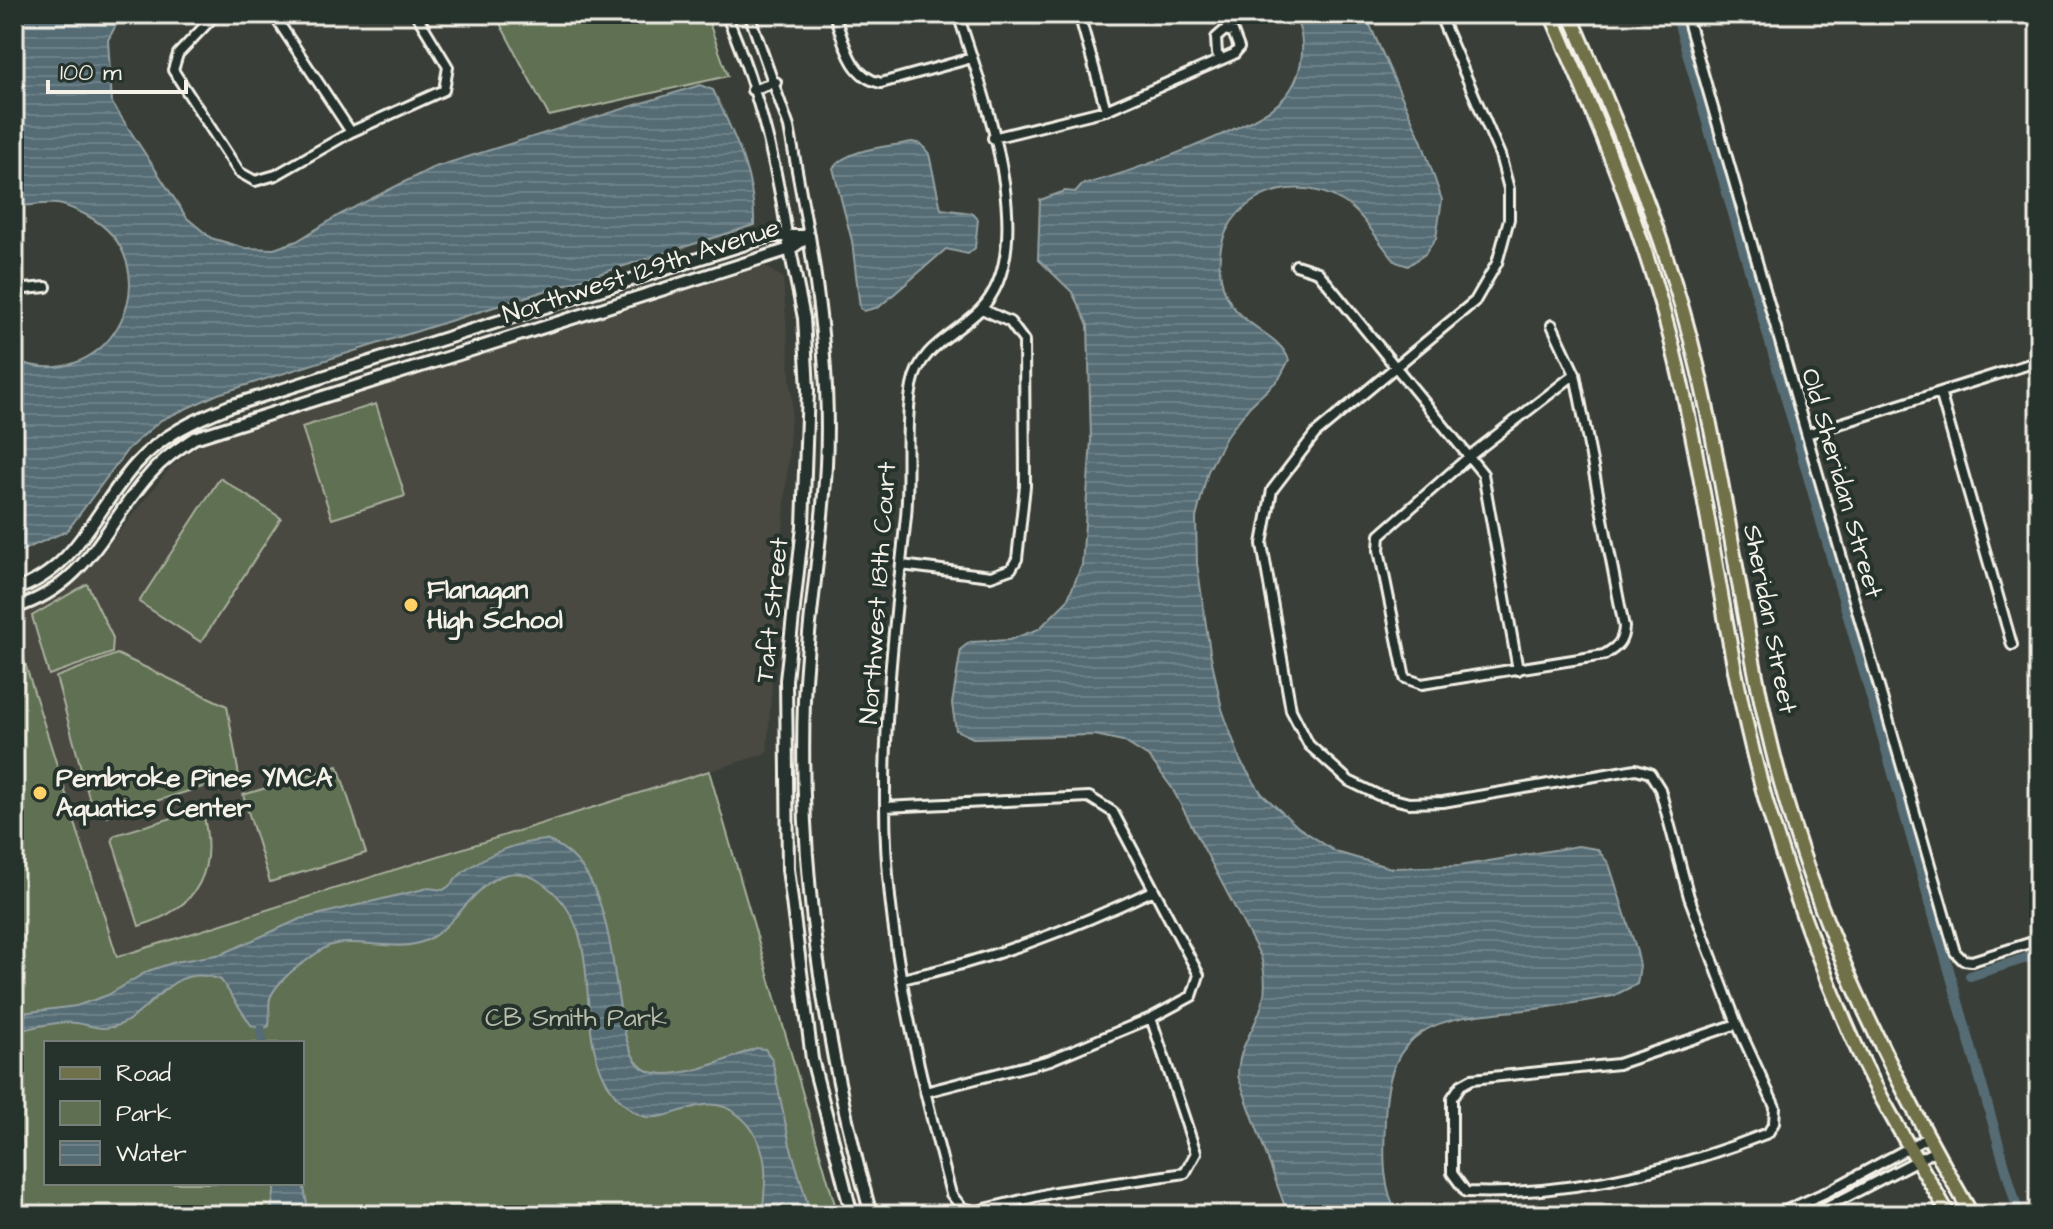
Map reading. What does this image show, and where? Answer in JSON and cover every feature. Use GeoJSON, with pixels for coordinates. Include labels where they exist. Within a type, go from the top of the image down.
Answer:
{"type":"FeatureCollection","features":[{"type":"Feature","properties":{"kind":"main road","name":"Sheridan Street"},"geometry":{"type":"LineString","coordinates":[[1551,14],[1631,207],[1660,298],[1700,469],[1742,704],[1766,802],[1817,953],[1861,1056],[1949,1215]]}},
{"type":"Feature","properties":{"kind":"main road","name":"Sheridan Street"},"geometry":{"type":"LineString","coordinates":[[1570,14],[1650,205],[1679,291],[1719,467],[1761,701],[1786,802],[1836,952],[1882,1054],[1972,1215]]}},
{"type":"Feature","properties":{"kind":"street"},"geometry":{"type":"LineString","coordinates":[[216,14],[178,54],[173,70],[239,172],[255,181],[276,175],[351,132],[444,90],[448,67],[416,14]]}},
{"type":"Feature","properties":{"kind":"street"},"geometry":{"type":"LineString","coordinates":[[273,14],[351,132]]}},
{"type":"Feature","properties":{"kind":"street","name":"Taft Street"},"geometry":{"type":"LineString","coordinates":[[726,14],[780,184],[804,318],[808,390],[803,526],[786,680],[788,869],[812,1059],[852,1215]]}},
{"type":"Feature","properties":{"kind":"street","name":"Taft Street"},"geometry":{"type":"LineString","coordinates":[[749,14],[776,82],[789,127],[821,315],[827,390],[821,528],[804,700],[803,769],[808,881],[814,951],[831,1057],[871,1215]]}},
{"type":"Feature","properties":{"kind":"street"},"geometry":{"type":"LineString","coordinates":[[834,14],[851,62],[870,81],[881,83],[972,58]]}},
{"type":"Feature","properties":{"kind":"street","name":"Northwest 18th Court"},"geometry":{"type":"LineString","coordinates":[[958,14],[993,138],[1009,230],[1002,270],[982,309],[928,351],[912,385],[890,681],[885,807],[902,979],[925,1092],[951,1194],[962,1208],[977,1211],[1068,1190],[1185,1173],[1193,1163],[1193,1143],[1151,1018]]}},
{"type":"Feature","properties":{"kind":"street"},"geometry":{"type":"LineString","coordinates":[[1079,14],[1106,110]]}},
{"type":"Feature","properties":{"kind":"street"},"geometry":{"type":"LineString","coordinates":[[1439,14],[1500,155],[1509,189],[1509,219],[1497,263],[1475,301],[1315,434],[1272,490],[1262,544],[1291,710],[1309,745],[1349,781],[1378,795],[1409,803],[1443,802],[1636,769],[1650,773],[1660,789],[1689,897],[1737,1024],[1775,1107],[1774,1123],[1768,1133],[1635,1176],[1488,1193],[1466,1192],[1457,1185],[1452,1173],[1452,1098],[1461,1085],[1472,1079],[1618,1064],[1737,1024]]}},
{"type":"Feature","properties":{"kind":"street","name":"Old Sheridan Street"},"geometry":{"type":"LineString","coordinates":[[1686,14],[1955,952],[1963,960],[1972,961],[2039,940]]}},
{"type":"Feature","properties":{"kind":"street"},"geometry":{"type":"LineString","coordinates":[[993,138],[1106,110],[1222,59]]}},
{"type":"Feature","properties":{"kind":"street"},"geometry":{"type":"LineString","coordinates":[[752,90],[776,82]]}},
{"type":"Feature","properties":{"kind":"street","name":"Northwest 129th Avenue"},"geometry":{"type":"LineString","coordinates":[[14,590],[44,578],[65,560],[136,464],[187,423],[230,406],[771,236],[809,236]]}},
{"type":"Feature","properties":{"kind":"street","name":"Northwest 129th Avenue"},"geometry":{"type":"LineString","coordinates":[[14,608],[55,590],[78,572],[150,474],[194,438],[790,249],[809,236]]}},
{"type":"Feature","properties":{"kind":"street"},"geometry":{"type":"LineString","coordinates":[[1296,265],[1318,272],[1471,455],[1483,474],[1518,670]]}},
{"type":"Feature","properties":{"kind":"street"},"geometry":{"type":"LineString","coordinates":[[14,290],[46,287]]}},
{"type":"Feature","properties":{"kind":"street"},"geometry":{"type":"LineString","coordinates":[[901,565],[991,576],[1011,569],[1017,559],[1025,486],[1024,341],[1010,322],[982,309]]}},
{"type":"Feature","properties":{"kind":"street"},"geometry":{"type":"LineString","coordinates":[[1552,325],[1575,374],[1624,627],[1619,646],[1604,655],[1413,683],[1405,678],[1379,550],[1380,535],[1471,455],[1575,374]]}},
{"type":"Feature","properties":{"kind":"street"},"geometry":{"type":"LineString","coordinates":[[1807,434],[2039,361]]}},
{"type":"Feature","properties":{"kind":"street"},"geometry":{"type":"LineString","coordinates":[[373,362],[390,375]]}},
{"type":"Feature","properties":{"kind":"street"},"geometry":{"type":"LineString","coordinates":[[1940,392],[2012,645]]}},
{"type":"Feature","properties":{"kind":"street"},"geometry":{"type":"LineString","coordinates":[[803,526],[821,528]]}},
{"type":"Feature","properties":{"kind":"street"},"geometry":{"type":"LineString","coordinates":[[885,807],[1089,797],[1102,803],[1113,812],[1194,962],[1199,985],[1192,996],[1151,1018],[1050,1060],[925,1092]]}},
{"type":"Feature","properties":{"kind":"street"},"geometry":{"type":"LineString","coordinates":[[902,979],[973,964],[1068,931],[1154,890]]}},
{"type":"Feature","properties":{"kind":"street"},"geometry":{"type":"LineString","coordinates":[[1776,1215],[1927,1138]]}},
{"type":"Feature","properties":{"kind":"street"},"geometry":{"type":"LineString","coordinates":[[1812,1215],[1935,1151]]}},
{"type":"Feature","properties":{"kind":"shaded area","name":"Flanagan High School"},"geometry":{"type":"Polygon","coordinates":[[[764,266],[783,278],[792,402],[767,753],[116,957],[14,628],[14,617],[59,597],[91,567],[171,467],[204,441],[764,266]]]}},
{"type":"Feature","properties":{"kind":"green space"},"geometry":{"type":"Polygon","coordinates":[[[495,14],[706,14],[728,76],[549,116],[495,14]]]}},
{"type":"Feature","properties":{"kind":"green space"},"geometry":{"type":"Polygon","coordinates":[[[376,404],[405,496],[332,519],[302,427],[376,404]]]}},
{"type":"Feature","properties":{"kind":"green space"},"geometry":{"type":"Polygon","coordinates":[[[220,478],[281,518],[201,642],[139,602],[220,478]]]}},
{"type":"Feature","properties":{"kind":"green space"},"geometry":{"type":"Polygon","coordinates":[[[87,584],[113,638],[112,653],[49,675],[32,616],[87,584]]]}},
{"type":"Feature","properties":{"kind":"green space","name":"CB Smith Park"},"geometry":{"type":"Polygon","coordinates":[[[14,628],[117,957],[709,771],[838,1215],[14,1215],[14,628]]]}},
{"type":"Feature","properties":{"kind":"green space"},"geometry":{"type":"Polygon","coordinates":[[[117,654],[227,706],[239,776],[106,816],[93,812],[56,677],[117,654]]]}},
{"type":"Feature","properties":{"kind":"green space"},"geometry":{"type":"Polygon","coordinates":[[[338,766],[366,853],[270,882],[243,795],[338,766]]]}},
{"type":"Feature","properties":{"kind":"green space"},"geometry":{"type":"Polygon","coordinates":[[[202,809],[207,850],[199,883],[177,909],[139,926],[112,839],[115,835],[202,809]]]}},
{"type":"Feature","properties":{"kind":"water"},"geometry":{"type":"Polygon","coordinates":[[[14,14],[122,14],[108,40],[112,103],[187,218],[211,238],[245,248],[274,249],[297,241],[339,215],[432,168],[700,85],[713,90],[735,139],[751,190],[754,225],[218,394],[161,420],[128,449],[67,531],[14,554],[14,360],[49,367],[80,361],[104,344],[121,320],[129,292],[127,263],[113,236],[86,215],[57,204],[14,206],[14,14]]]}},
{"type":"Feature","properties":{"kind":"water"},"geometry":{"type":"Polygon","coordinates":[[[1293,14],[1365,14],[1422,142],[1442,200],[1436,238],[1425,254],[1408,266],[1396,262],[1352,208],[1322,192],[1298,189],[1276,191],[1256,200],[1239,213],[1227,231],[1220,253],[1221,278],[1226,295],[1243,317],[1283,349],[1289,360],[1279,379],[1250,406],[1226,437],[1208,471],[1196,518],[1197,564],[1210,652],[1222,709],[1241,762],[1262,794],[1298,827],[1336,852],[1391,868],[1459,866],[1578,846],[1597,849],[1609,864],[1640,966],[1637,984],[1613,996],[1440,1023],[1422,1032],[1407,1045],[1395,1063],[1388,1088],[1385,1119],[1386,1180],[1398,1215],[1288,1215],[1238,1076],[1244,1046],[1261,1009],[1264,994],[1261,957],[1172,788],[1150,758],[1123,741],[1095,735],[973,738],[956,730],[952,704],[961,649],[970,642],[1009,640],[1039,629],[1067,601],[1082,565],[1091,440],[1088,325],[1072,292],[1038,259],[1040,200],[1065,191],[1076,192],[1083,184],[1127,172],[1187,149],[1268,111],[1289,91],[1299,70],[1301,35],[1293,14]]]}},
{"type":"Feature","properties":{"kind":"water"},"geometry":{"type":"Polygon","coordinates":[[[912,142],[921,144],[929,154],[941,209],[972,213],[978,219],[975,248],[968,254],[946,249],[879,307],[864,311],[860,308],[852,241],[833,168],[859,152],[912,142]]]}},
{"type":"Feature","properties":{"kind":"water"},"geometry":{"type":"Polygon","coordinates":[[[546,840],[574,858],[593,886],[605,922],[624,1031],[634,1057],[648,1071],[673,1074],[718,1063],[756,1048],[765,1049],[772,1059],[790,1145],[811,1215],[763,1215],[765,1170],[761,1149],[754,1132],[738,1115],[726,1108],[704,1105],[658,1117],[646,1117],[630,1109],[616,1096],[601,1071],[593,1043],[583,954],[576,926],[562,902],[539,881],[521,874],[505,874],[491,881],[440,932],[427,940],[394,946],[347,943],[322,950],[292,971],[276,988],[270,999],[269,1026],[261,1030],[251,1025],[221,980],[189,976],[165,989],[132,1018],[113,1027],[60,1023],[14,1032],[14,1014],[76,1006],[108,995],[148,971],[175,962],[222,954],[300,919],[428,888],[443,890],[471,866],[491,855],[524,843],[546,840]]]}},
{"type":"Feature","properties":{"kind":"water"},"geometry":{"type":"Polygon","coordinates":[[[276,1185],[303,1185],[309,1215],[270,1215],[276,1185]]]}},
{"type":"Feature","properties":{"kind":"waterway"},"geometry":{"type":"LineString","coordinates":[[1676,14],[2019,1215]]}},
{"type":"Feature","properties":{"kind":"waterway"},"geometry":{"type":"LineString","coordinates":[[1970,976],[2039,954]]}},
{"type":"Feature","properties":{"kind":"waterway"},"geometry":{"type":"LineString","coordinates":[[261,1030],[263,1041]]}},
{"type":"Feature","properties":{"kind":"place","name":"Flanagan High School"},"geometry":{"type":"Point","coordinates":[411,605]}},
{"type":"Feature","properties":{"kind":"place","name":"Pembroke Pines YMCA Aquatics Center"},"geometry":{"type":"Point","coordinates":[40,793]}}]}
